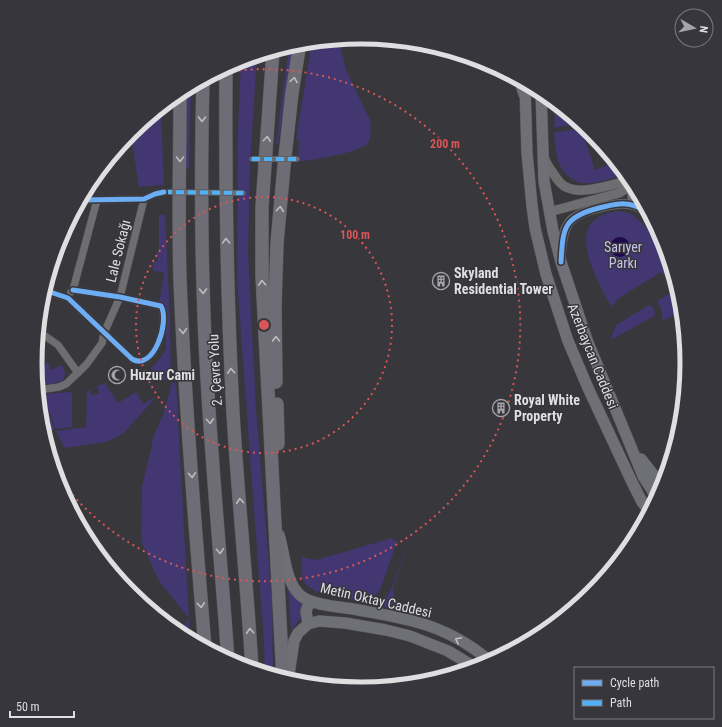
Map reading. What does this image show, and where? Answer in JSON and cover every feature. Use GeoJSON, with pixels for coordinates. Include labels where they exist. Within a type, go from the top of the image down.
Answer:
{"type":"FeatureCollection","features":[{"type":"Feature","properties":{"kind":"highway"},"geometry":{"type":"LineString","coordinates":[[273,490],[277,466],[278,433],[275,306],[277,243],[292,93],[299,51]]}},
{"type":"Feature","properties":{"kind":"highway"},"geometry":{"type":"LineString","coordinates":[[270,97],[277,55]]}},
{"type":"Feature","properties":{"kind":"highway"},"geometry":{"type":"LineString","coordinates":[[273,57],[264,176],[262,250],[268,423],[283,673]]}},
{"type":"Feature","properties":{"kind":"highway","name":"2. Çevre Yolu"},"geometry":{"type":"LineString","coordinates":[[226,74],[226,231],[230,359],[252,663]]}},
{"type":"Feature","properties":{"kind":"highway","name":"2. Çevre Yolu"},"geometry":{"type":"LineString","coordinates":[[203,87],[201,170],[204,316],[210,429],[227,653]]}},
{"type":"Feature","properties":{"kind":"highway"},"geometry":{"type":"LineString","coordinates":[[180,101],[179,228],[185,389],[205,642]]}},
{"type":"Feature","properties":{"kind":"main road","name":"Azerbaycan Caddesi"},"geometry":{"type":"LineString","coordinates":[[525,90],[528,171],[535,228],[546,274],[568,341],[588,388],[631,480],[646,507]]}},
{"type":"Feature","properties":{"kind":"main road","name":"Azerbaycan Caddesi"},"geometry":{"type":"LineString","coordinates":[[541,100],[544,181],[549,212],[561,262],[587,340],[643,476],[653,492]]}},
{"type":"Feature","properties":{"kind":"main road"},"geometry":{"type":"LineString","coordinates":[[535,228],[537,220],[541,215],[549,212]]}},
{"type":"Feature","properties":{"kind":"main road"},"geometry":{"type":"LineString","coordinates":[[633,449],[658,481]]}},
{"type":"Feature","properties":{"kind":"main road","name":"Metin Oktay Caddesi"},"geometry":{"type":"LineString","coordinates":[[275,523],[292,585],[300,596],[310,601],[424,624],[456,639],[484,658]]}},
{"type":"Feature","properties":{"kind":"main road"},"geometry":{"type":"LineString","coordinates":[[289,674],[294,641],[298,633],[308,624],[306,611],[310,601]]}},
{"type":"Feature","properties":{"kind":"main road","name":"Metin Oktay Caddesi"},"geometry":{"type":"LineString","coordinates":[[308,624],[319,621],[328,621],[401,633],[429,642],[469,664]]}},
{"type":"Feature","properties":{"kind":"street"},"geometry":{"type":"LineString","coordinates":[[543,154],[545,161],[564,187],[583,190],[623,182]]}},
{"type":"Feature","properties":{"kind":"street"},"geometry":{"type":"LineString","coordinates":[[252,160],[296,159]]}},
{"type":"Feature","properties":{"kind":"street"},"geometry":{"type":"LineString","coordinates":[[549,212],[619,193],[628,188]]}},
{"type":"Feature","properties":{"kind":"street"},"geometry":{"type":"LineString","coordinates":[[87,200],[144,199],[164,192],[243,193]]}},
{"type":"Feature","properties":{"kind":"street"},"geometry":{"type":"LineString","coordinates":[[632,196],[632,200],[637,206]]}},
{"type":"Feature","properties":{"kind":"street","name":"Lale Sokağı"},"geometry":{"type":"LineString","coordinates":[[43,389],[59,387],[66,384],[78,373],[102,343],[104,333],[120,297],[144,199]]}},
{"type":"Feature","properties":{"kind":"street"},"geometry":{"type":"LineString","coordinates":[[68,298],[73,290],[97,200]]}},
{"type":"Feature","properties":{"kind":"street"},"geometry":{"type":"LineString","coordinates":[[561,262],[564,232],[568,222],[577,215],[616,204],[637,206]]}},
{"type":"Feature","properties":{"kind":"street"},"geometry":{"type":"LineString","coordinates":[[50,292],[68,298],[132,360],[136,362],[144,360],[153,354],[162,330],[164,314],[161,306],[120,297],[73,290]]}},
{"type":"Feature","properties":{"kind":"street"},"geometry":{"type":"LineString","coordinates":[[44,335],[58,345],[78,373]]}},
{"type":"Feature","properties":{"kind":"green space"},"geometry":{"type":"Polygon","coordinates":[[[340,45],[346,70],[370,120],[370,139],[367,144],[354,150],[321,158],[294,162],[298,160],[299,140],[296,139],[311,49],[340,45]]]}},
{"type":"Feature","properties":{"kind":"green space"},"geometry":{"type":"Polygon","coordinates":[[[292,52],[278,144],[276,144],[288,53],[292,52]]]}},
{"type":"Feature","properties":{"kind":"green space"},"geometry":{"type":"Polygon","coordinates":[[[257,62],[250,165],[248,253],[256,409],[272,602],[273,670],[265,668],[237,280],[238,130],[241,68],[257,62]]]}},
{"type":"Feature","properties":{"kind":"green space"},"geometry":{"type":"Polygon","coordinates":[[[191,94],[189,168],[186,169],[186,97],[191,94]]]}},
{"type":"Feature","properties":{"kind":"green space"},"geometry":{"type":"Polygon","coordinates":[[[555,111],[569,123],[570,125],[554,128],[555,111]]]}},
{"type":"Feature","properties":{"kind":"green space"},"geometry":{"type":"Polygon","coordinates":[[[161,115],[164,185],[139,187],[132,143],[131,143],[135,138],[161,115]]]}},
{"type":"Feature","properties":{"kind":"green space"},"geometry":{"type":"Polygon","coordinates":[[[577,129],[583,135],[595,170],[610,164],[619,176],[600,182],[583,183],[574,180],[568,176],[560,166],[555,147],[554,133],[577,129]]]}},
{"type":"Feature","properties":{"kind":"green space","name":"Sarıyer Parkı"},"geometry":{"type":"Polygon","coordinates":[[[621,211],[632,214],[646,227],[658,246],[667,275],[665,276],[661,272],[616,300],[617,302],[611,306],[597,279],[587,249],[587,235],[591,223],[602,215],[621,211]]]}},
{"type":"Feature","properties":{"kind":"green space"},"geometry":{"type":"Polygon","coordinates":[[[159,215],[165,215],[170,318],[171,380],[164,380],[151,369],[166,349],[166,305],[159,304],[164,272],[153,271],[153,262],[158,261],[157,252],[159,252],[159,215]]]}},
{"type":"Feature","properties":{"kind":"green space"},"geometry":{"type":"Polygon","coordinates":[[[672,292],[676,314],[663,321],[661,309],[657,301],[672,292]]]}},
{"type":"Feature","properties":{"kind":"green space"},"geometry":{"type":"Polygon","coordinates":[[[649,305],[654,309],[654,316],[611,340],[616,325],[649,305]]]}},
{"type":"Feature","properties":{"kind":"green space"},"geometry":{"type":"Polygon","coordinates":[[[48,363],[51,370],[62,365],[65,373],[64,379],[55,383],[43,384],[42,365],[48,363]]]}},
{"type":"Feature","properties":{"kind":"green space"},"geometry":{"type":"Polygon","coordinates":[[[176,382],[189,618],[159,581],[141,541],[142,487],[154,435],[164,413],[172,383],[176,382]]]}},
{"type":"Feature","properties":{"kind":"green space"},"geometry":{"type":"Polygon","coordinates":[[[105,383],[118,403],[136,392],[143,404],[155,398],[123,434],[106,442],[64,448],[56,431],[86,427],[87,391],[90,390],[92,396],[99,393],[97,386],[105,383]]]}},
{"type":"Feature","properties":{"kind":"green space"},"geometry":{"type":"Polygon","coordinates":[[[72,392],[72,427],[56,429],[45,400],[44,394],[72,392]]]}},
{"type":"Feature","properties":{"kind":"green space"},"geometry":{"type":"Polygon","coordinates":[[[45,405],[55,429],[49,431],[45,405]]]}},
{"type":"Feature","properties":{"kind":"green space"},"geometry":{"type":"Polygon","coordinates":[[[414,528],[393,588],[394,598],[401,611],[376,605],[384,600],[391,590],[414,528]]]}},
{"type":"Feature","properties":{"kind":"green space"},"geometry":{"type":"Polygon","coordinates":[[[392,538],[397,542],[380,590],[372,599],[357,601],[315,591],[305,584],[301,575],[302,557],[316,560],[392,538]]]}},
{"type":"Feature","properties":{"kind":"green space"},"geometry":{"type":"Polygon","coordinates":[[[288,588],[302,602],[302,617],[291,630],[288,588]]]}},
{"type":"Feature","properties":{"kind":"green space"},"geometry":{"type":"Polygon","coordinates":[[[189,618],[190,633],[182,628],[189,618]]]}},
{"type":"Feature","properties":{"kind":"shaded area"},"geometry":{"type":"Polygon","coordinates":[[[620,237],[627,240],[630,247],[627,254],[620,257],[613,254],[610,247],[613,240],[620,237]]]}},
{"type":"Feature","properties":{"kind":"marked path"},"geometry":{"type":"LineString","coordinates":[[252,159],[297,159]]}},
{"type":"Feature","properties":{"kind":"marked path"},"geometry":{"type":"LineString","coordinates":[[164,192],[243,193]]}},
{"type":"Feature","properties":{"kind":"cycle path"},"geometry":{"type":"LineString","coordinates":[[88,200],[144,199],[164,192]]}},
{"type":"Feature","properties":{"kind":"cycle path"},"geometry":{"type":"LineString","coordinates":[[561,262],[564,232],[567,226],[578,215],[599,208],[619,204],[632,205],[639,208]]}},
{"type":"Feature","properties":{"kind":"cycle path"},"geometry":{"type":"LineString","coordinates":[[50,292],[68,298],[132,359],[140,361],[147,358],[153,352],[162,333],[163,313],[161,306],[120,297],[73,290]]}},
{"type":"Feature","properties":{"kind":"place","name":"Skyland Residential Tower"},"geometry":{"type":"Point","coordinates":[441,281]}},
{"type":"Feature","properties":{"kind":"place","name":"Huzur Cami"},"geometry":{"type":"Point","coordinates":[117,375]}},
{"type":"Feature","properties":{"kind":"place","name":"Royal White Property"},"geometry":{"type":"Point","coordinates":[501,408]}}]}
